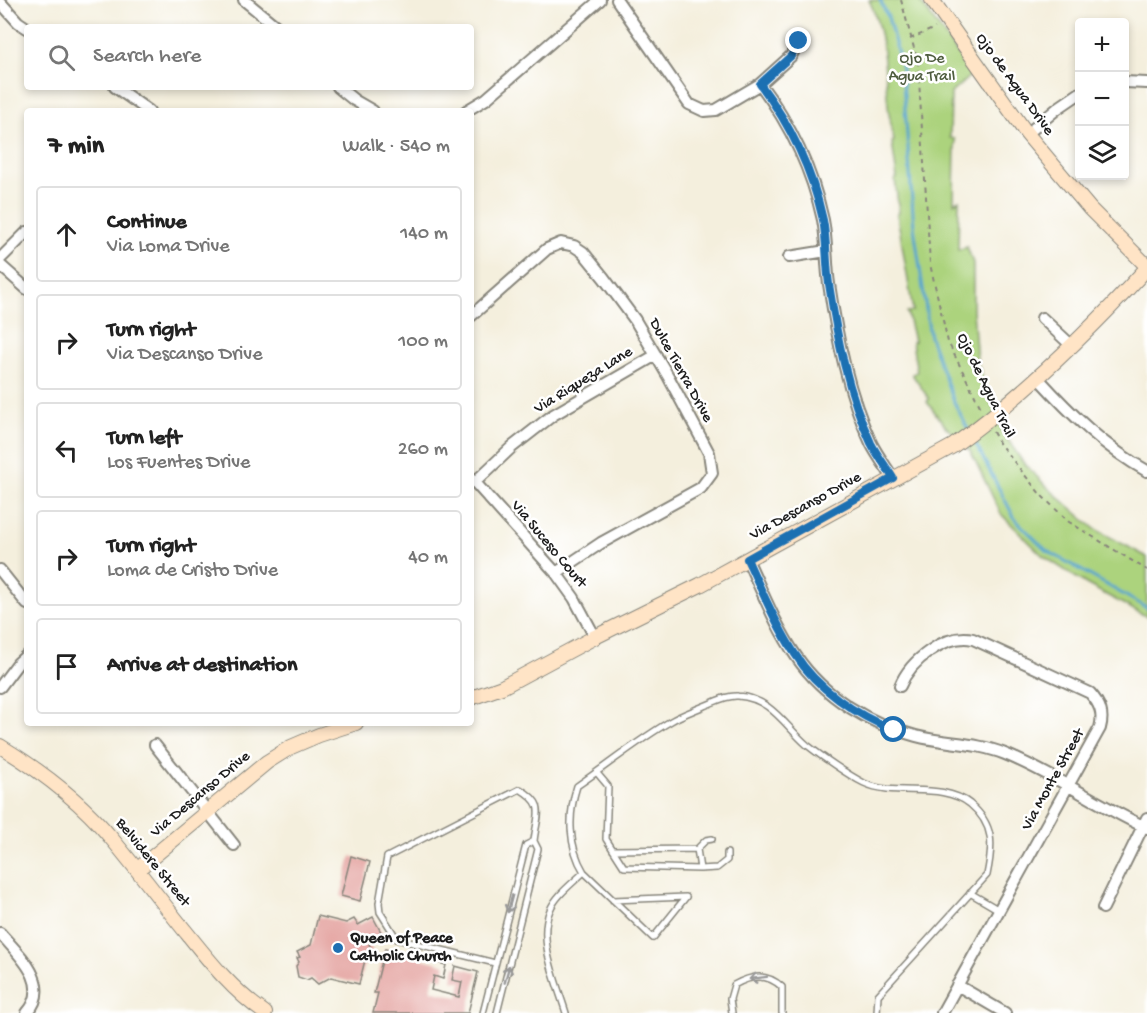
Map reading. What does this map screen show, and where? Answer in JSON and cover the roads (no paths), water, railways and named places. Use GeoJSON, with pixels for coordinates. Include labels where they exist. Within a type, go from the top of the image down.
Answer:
{"type":"FeatureCollection","features":[{"type":"Feature","properties":{"kind":"street"},"geometry":{"type":"LineString","coordinates":[[244,0],[273,24]]}},
{"type":"Feature","properties":{"kind":"street"},"geometry":{"type":"LineString","coordinates":[[471,108],[486,99],[600,0]]}},
{"type":"Feature","properties":{"kind":"street"},"geometry":{"type":"LineString","coordinates":[[617,0],[689,104],[704,111],[716,110],[760,84],[791,56],[799,41]]}},
{"type":"Feature","properties":{"kind":"street","name":"Ojo de Agua Drive"},"geometry":{"type":"LineString","coordinates":[[932,0],[1027,134],[1090,209],[1147,267]]}},
{"type":"Feature","properties":{"kind":"street"},"geometry":{"type":"LineString","coordinates":[[0,2],[24,26]]}},
{"type":"Feature","properties":{"kind":"street"},"geometry":{"type":"LineString","coordinates":[[1129,82],[1147,83]]}},
{"type":"Feature","properties":{"kind":"street"},"geometry":{"type":"LineString","coordinates":[[760,84],[777,107],[809,170],[823,221],[829,283],[855,402],[872,444],[893,478]]}},
{"type":"Feature","properties":{"kind":"street"},"geometry":{"type":"LineString","coordinates":[[119,90],[145,108]]}},
{"type":"Feature","properties":{"kind":"street"},"geometry":{"type":"LineString","coordinates":[[342,90],[367,108]]}},
{"type":"Feature","properties":{"kind":"street"},"geometry":{"type":"LineString","coordinates":[[1027,134],[1075,96]]}},
{"type":"Feature","properties":{"kind":"street"},"geometry":{"type":"LineString","coordinates":[[0,259],[24,235]]}},
{"type":"Feature","properties":{"kind":"street","name":"Dulce Tierra Drive"},"geometry":{"type":"LineString","coordinates":[[474,313],[547,249],[567,243],[583,252],[635,320],[709,453],[711,473],[700,488],[601,543],[556,573]]}},
{"type":"Feature","properties":{"kind":"street"},"geometry":{"type":"LineString","coordinates":[[789,257],[826,251]]}},
{"type":"Feature","properties":{"kind":"street"},"geometry":{"type":"LineString","coordinates":[[0,265],[24,286]]}},
{"type":"Feature","properties":{"kind":"street","name":"Via Descanso Drive"},"geometry":{"type":"LineString","coordinates":[[474,697],[502,687],[595,637],[700,585],[953,446],[1038,378],[1114,304],[1147,267]]}},
{"type":"Feature","properties":{"kind":"street"},"geometry":{"type":"LineString","coordinates":[[1042,318],[1071,345]]}},
{"type":"Feature","properties":{"kind":"street","name":"Via Riqueza Lane"},"geometry":{"type":"LineString","coordinates":[[474,479],[553,415],[656,355]]}},
{"type":"Feature","properties":{"kind":"street"},"geometry":{"type":"LineString","coordinates":[[1038,378],[1092,433],[1134,465],[1147,471]]}},
{"type":"Feature","properties":{"kind":"street","name":"Via Suceso Court"},"geometry":{"type":"LineString","coordinates":[[474,481],[556,573],[574,598],[595,637]]}},
{"type":"Feature","properties":{"kind":"street"},"geometry":{"type":"LineString","coordinates":[[747,559],[795,655],[819,682],[844,704],[894,730],[1005,753],[1146,824],[1103,908]]}},
{"type":"Feature","properties":{"kind":"street"},"geometry":{"type":"LineString","coordinates":[[0,570],[24,600]]}},
{"type":"Feature","properties":{"kind":"street","name":"Via Monte Street"},"geometry":{"type":"LineString","coordinates":[[900,686],[904,675],[917,660],[949,641],[963,637],[982,643],[1090,693],[1100,706],[1102,720],[1100,728],[942,1013]]}},
{"type":"Feature","properties":{"kind":"street"},"geometry":{"type":"LineString","coordinates":[[0,687],[24,658]]}},
{"type":"Feature","properties":{"kind":"street","name":"Via Descanso Drive"},"geometry":{"type":"LineString","coordinates":[[137,870],[267,762],[319,729],[338,726]]}},
{"type":"Feature","properties":{"kind":"street"},"geometry":{"type":"LineString","coordinates":[[155,745],[234,845]]}},
{"type":"Feature","properties":{"kind":"street","name":"Belvidere Street"},"geometry":{"type":"LineString","coordinates":[[0,746],[32,766],[68,794],[100,825],[231,986],[265,1013]]}},
{"type":"Feature","properties":{"kind":"street"},"geometry":{"type":"LineString","coordinates":[[0,933],[28,966],[36,980],[37,996],[27,1013]]}},
{"type":"Feature","properties":{"kind":"street"},"geometry":{"type":"LineString","coordinates":[[957,985],[1005,1013]]}},
{"type":"Feature","properties":{"kind":"lane"},"geometry":{"type":"LineString","coordinates":[[613,900],[686,897],[653,938],[613,900],[584,872],[575,858],[570,817],[577,786],[671,721],[724,698],[738,696],[754,699],[771,707],[808,745],[862,782],[877,788],[941,793],[968,803],[979,814],[988,829],[992,848],[987,874],[878,995],[877,1013]]}},
{"type":"Feature","properties":{"kind":"lane"},"geometry":{"type":"LineString","coordinates":[[597,773],[608,786],[606,839],[624,867],[717,868],[727,860],[727,853]]}},
{"type":"Feature","properties":{"kind":"lane"},"geometry":{"type":"LineString","coordinates":[[495,963],[398,939],[380,912],[379,903],[387,857],[520,789],[537,803],[539,814],[534,841],[538,849],[497,1013]]}},
{"type":"Feature","properties":{"kind":"lane"},"geometry":{"type":"LineString","coordinates":[[613,850],[697,849],[706,840],[712,839]]}},
{"type":"Feature","properties":{"kind":"lane"},"geometry":{"type":"LineString","coordinates":[[483,1013],[526,845],[534,841]]}},
{"type":"Feature","properties":{"kind":"lane"},"geometry":{"type":"LineString","coordinates":[[697,849],[700,869]]}},
{"type":"Feature","properties":{"kind":"lane"},"geometry":{"type":"LineString","coordinates":[[566,1013],[545,945],[549,910],[584,872]]}},
{"type":"Feature","properties":{"kind":"lane"},"geometry":{"type":"LineString","coordinates":[[514,886],[528,888]]}},
{"type":"Feature","properties":{"kind":"lane"},"geometry":{"type":"LineString","coordinates":[[970,893],[999,910]]}},
{"type":"Feature","properties":{"kind":"lane"},"geometry":{"type":"LineString","coordinates":[[503,932],[517,935]]}},
{"type":"Feature","properties":{"kind":"lane"},"geometry":{"type":"LineString","coordinates":[[732,1013],[730,999],[734,985],[765,976],[774,979],[782,987],[782,1013]]}},
{"type":"Feature","properties":{"kind":"waterway"},"geometry":{"type":"LineString","coordinates":[[880,0],[888,17],[902,69],[914,227],[930,337],[954,402],[968,429]]}},
{"type":"Feature","properties":{"kind":"waterway"},"geometry":{"type":"LineString","coordinates":[[972,437],[1015,519],[1046,550],[1147,608]]}},
{"type":"Feature","properties":{"kind":"place","name":"Queen of Peace Catholic Church"},"geometry":{"type":"Point","coordinates":[338,948]}},
{"type":"Feature","properties":{"kind":"park label","name":"Ojo De Agua Trail"},"geometry":{"type":"Point","coordinates":[922,68]}}]}
